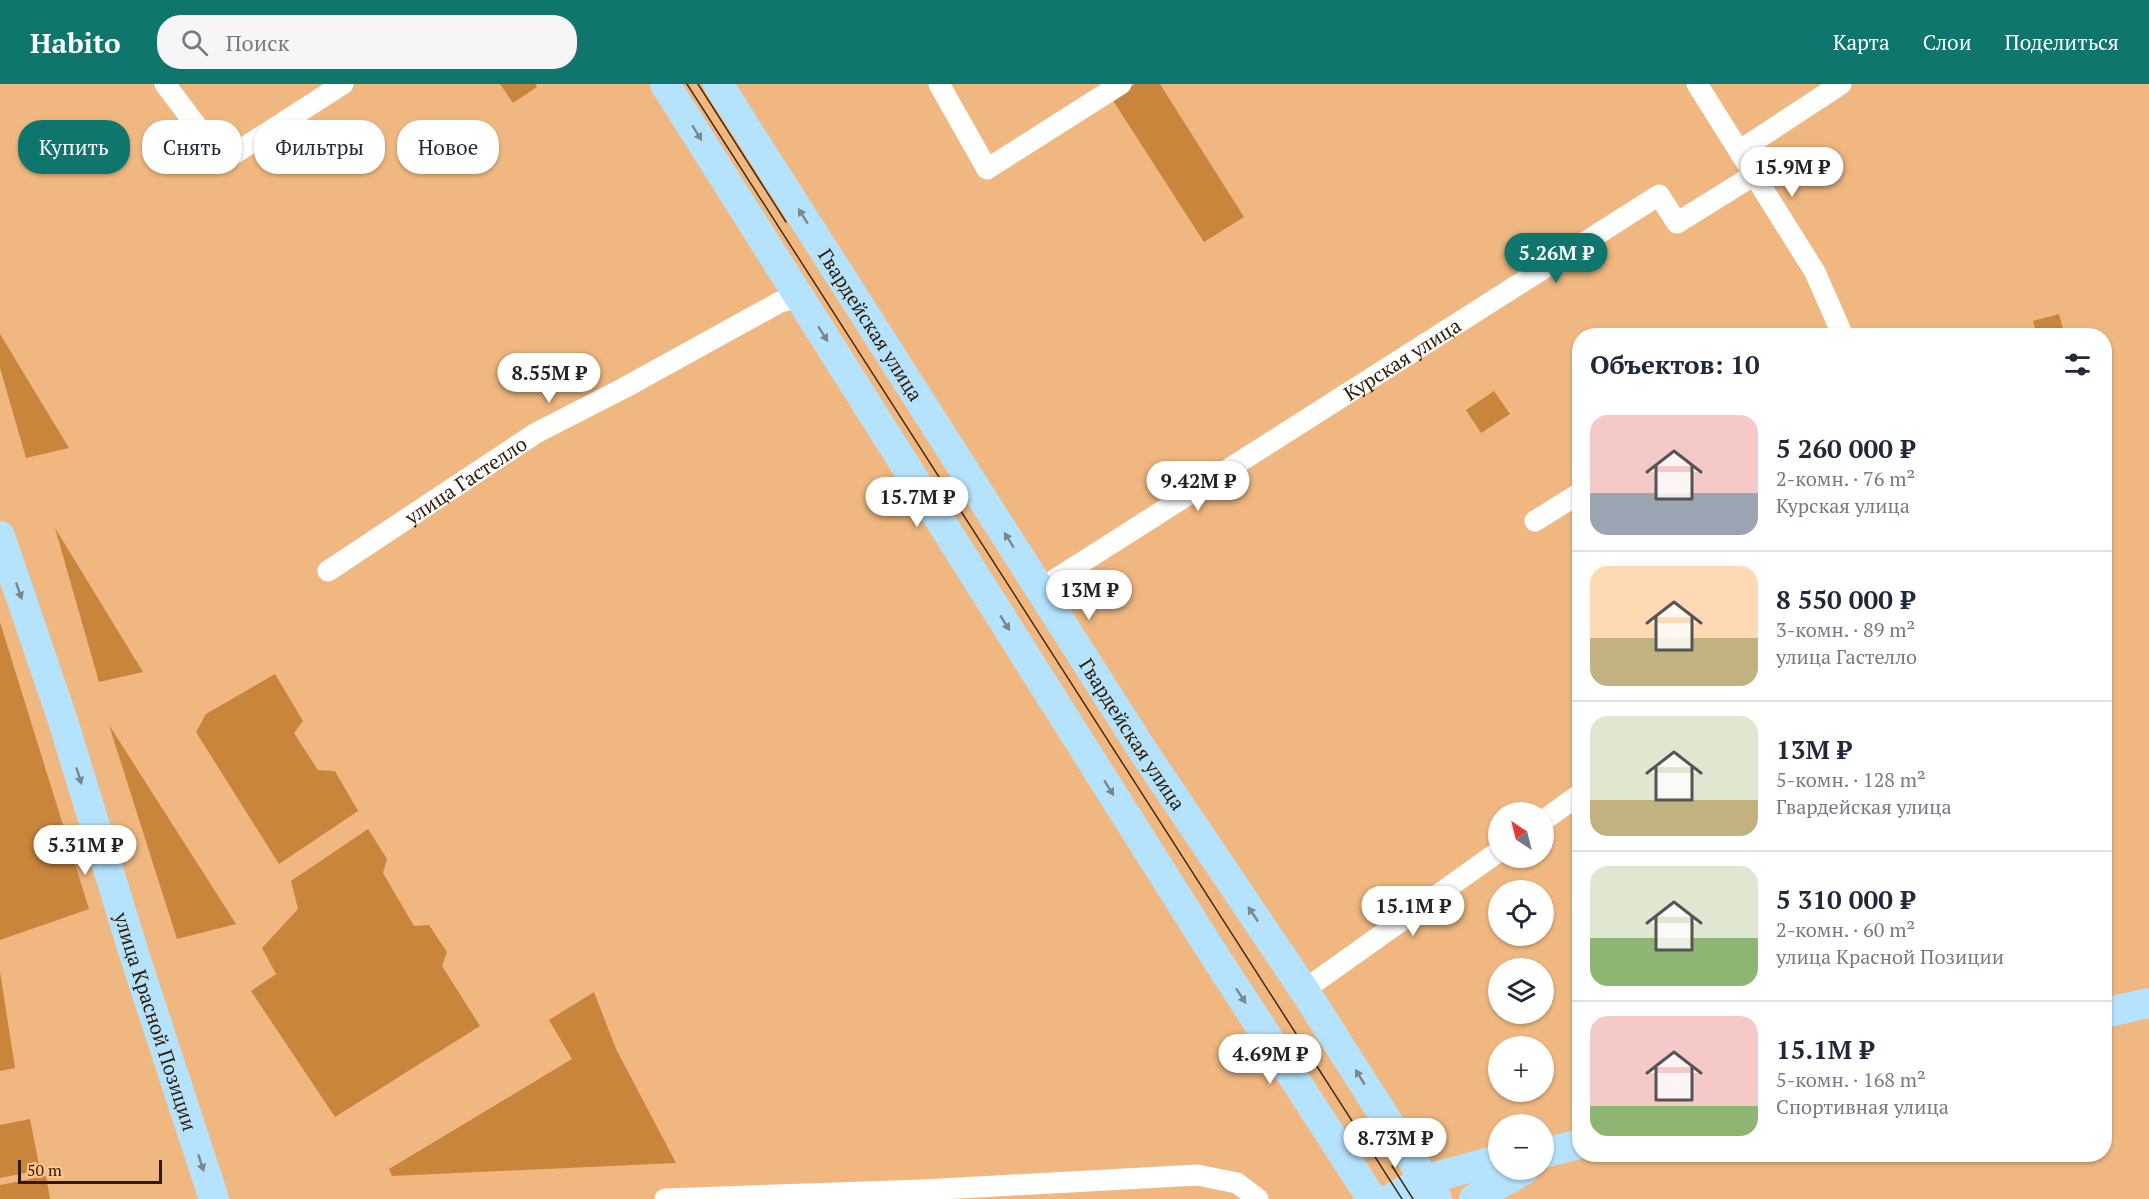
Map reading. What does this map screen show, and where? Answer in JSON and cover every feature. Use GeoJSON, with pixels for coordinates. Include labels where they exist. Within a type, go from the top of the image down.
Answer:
{"type":"FeatureCollection","features":[{"type":"Feature","properties":{"kind":"main road"},"geometry":{"type":"LineString","coordinates":[[665,84],[1197,927],[1372,1199]]}},
{"type":"Feature","properties":{"kind":"main road","name":"Гвардейская улица"},"geometry":{"type":"LineString","coordinates":[[718,84],[1143,751],[1304,990],[1430,1190]]}},
{"type":"Feature","properties":{"kind":"main road","name":"улица Красной Позиции"},"geometry":{"type":"LineString","coordinates":[[0,536],[63,721],[138,968],[214,1199]]}},
{"type":"Feature","properties":{"kind":"main road"},"geometry":{"type":"LineString","coordinates":[[2112,1012],[2149,1003]]}},
{"type":"Feature","properties":{"kind":"main road"},"geometry":{"type":"LineString","coordinates":[[1390,1199],[1430,1190],[1488,1164]]}},
{"type":"Feature","properties":{"kind":"main road"},"geometry":{"type":"LineString","coordinates":[[1474,1199],[1507,1180]]}},
{"type":"Feature","properties":{"kind":"street"},"geometry":{"type":"LineString","coordinates":[[165,84],[223,161],[343,84]]}},
{"type":"Feature","properties":{"kind":"street"},"geometry":{"type":"LineString","coordinates":[[939,84],[987,169],[1121,84]]}},
{"type":"Feature","properties":{"kind":"street"},"geometry":{"type":"LineString","coordinates":[[1697,84],[1815,272],[1835,328]]}},
{"type":"Feature","properties":{"kind":"street"},"geometry":{"type":"LineString","coordinates":[[1739,151],[1841,84]]}},
{"type":"Feature","properties":{"kind":"street","name":"Курская улица"},"geometry":{"type":"LineString","coordinates":[[1040,589],[1659,195],[1677,223],[1754,175]]}},
{"type":"Feature","properties":{"kind":"street","name":"улица Гастелло"},"geometry":{"type":"LineString","coordinates":[[328,571],[536,433],[624,388],[780,302],[800,297]]}},
{"type":"Feature","properties":{"kind":"street"},"geometry":{"type":"LineString","coordinates":[[1535,521],[1572,498]]}},
{"type":"Feature","properties":{"kind":"street"},"geometry":{"type":"LineString","coordinates":[[1554,813],[1572,800]]}},
{"type":"Feature","properties":{"kind":"street"},"geometry":{"type":"LineString","coordinates":[[1304,990],[1488,859]]}},
{"type":"Feature","properties":{"kind":"street"},"geometry":{"type":"LineString","coordinates":[[665,1199],[923,1190],[1197,1175],[1237,1183],[1258,1199]]}},
{"type":"Feature","properties":{"kind":"shaded area"},"geometry":{"type":"Polygon","coordinates":[[[500,84],[535,84],[537,87],[513,103],[500,84]]]}},
{"type":"Feature","properties":{"kind":"shaded area"},"geometry":{"type":"Polygon","coordinates":[[[1135,84],[1160,84],[1244,217],[1204,242],[1112,99],[1135,84]]]}},
{"type":"Feature","properties":{"kind":"shaded area"},"geometry":{"type":"Polygon","coordinates":[[[2059,314],[2063,328],[2035,328],[2033,321],[2059,314]]]}},
{"type":"Feature","properties":{"kind":"shaded area"},"geometry":{"type":"Polygon","coordinates":[[[0,334],[69,448],[26,458],[0,368],[0,334]]]}},
{"type":"Feature","properties":{"kind":"shaded area"},"geometry":{"type":"Polygon","coordinates":[[[1494,391],[1510,414],[1481,433],[1466,410],[1494,391]]]}},
{"type":"Feature","properties":{"kind":"shaded area"},"geometry":{"type":"Polygon","coordinates":[[[55,528],[143,672],[99,682],[55,528]]]}},
{"type":"Feature","properties":{"kind":"shaded area"},"geometry":{"type":"Polygon","coordinates":[[[0,622],[89,909],[0,940],[0,622]]]}},
{"type":"Feature","properties":{"kind":"shaded area"},"geometry":{"type":"Polygon","coordinates":[[[275,674],[303,721],[294,733],[318,770],[335,771],[358,811],[279,864],[196,732],[206,714],[275,674]]]}},
{"type":"Feature","properties":{"kind":"shaded area"},"geometry":{"type":"Polygon","coordinates":[[[109,725],[236,924],[177,939],[109,725]]]}},
{"type":"Feature","properties":{"kind":"shaded area"},"geometry":{"type":"Polygon","coordinates":[[[368,829],[387,859],[383,873],[414,926],[429,925],[447,952],[442,966],[480,1026],[335,1117],[251,991],[276,974],[262,948],[298,909],[291,881],[368,829]]]}},
{"type":"Feature","properties":{"kind":"shaded area"},"geometry":{"type":"Polygon","coordinates":[[[0,972],[15,1068],[0,1071],[0,972]]]}},
{"type":"Feature","properties":{"kind":"shaded area"},"geometry":{"type":"Polygon","coordinates":[[[594,992],[616,1049],[676,1163],[392,1176],[389,1169],[572,1059],[549,1020],[594,992]]]}},
{"type":"Feature","properties":{"kind":"shaded area"},"geometry":{"type":"Polygon","coordinates":[[[30,1119],[40,1170],[0,1178],[0,1125],[30,1119]]]}},
{"type":"Feature","properties":{"kind":"shaded area"},"geometry":{"type":"Polygon","coordinates":[[[46,1176],[50,1199],[0,1199],[0,1185],[46,1176]]]}},
{"type":"Feature","properties":{"kind":"tram line"},"geometry":{"type":"LineString","coordinates":[[687,84],[1402,1199]]}},
{"type":"Feature","properties":{"kind":"tram line"},"geometry":{"type":"LineString","coordinates":[[698,84],[786,222]]}},
{"type":"Feature","properties":{"kind":"tram line"},"geometry":{"type":"LineString","coordinates":[[1392,1166],[1413,1199]]}}]}
